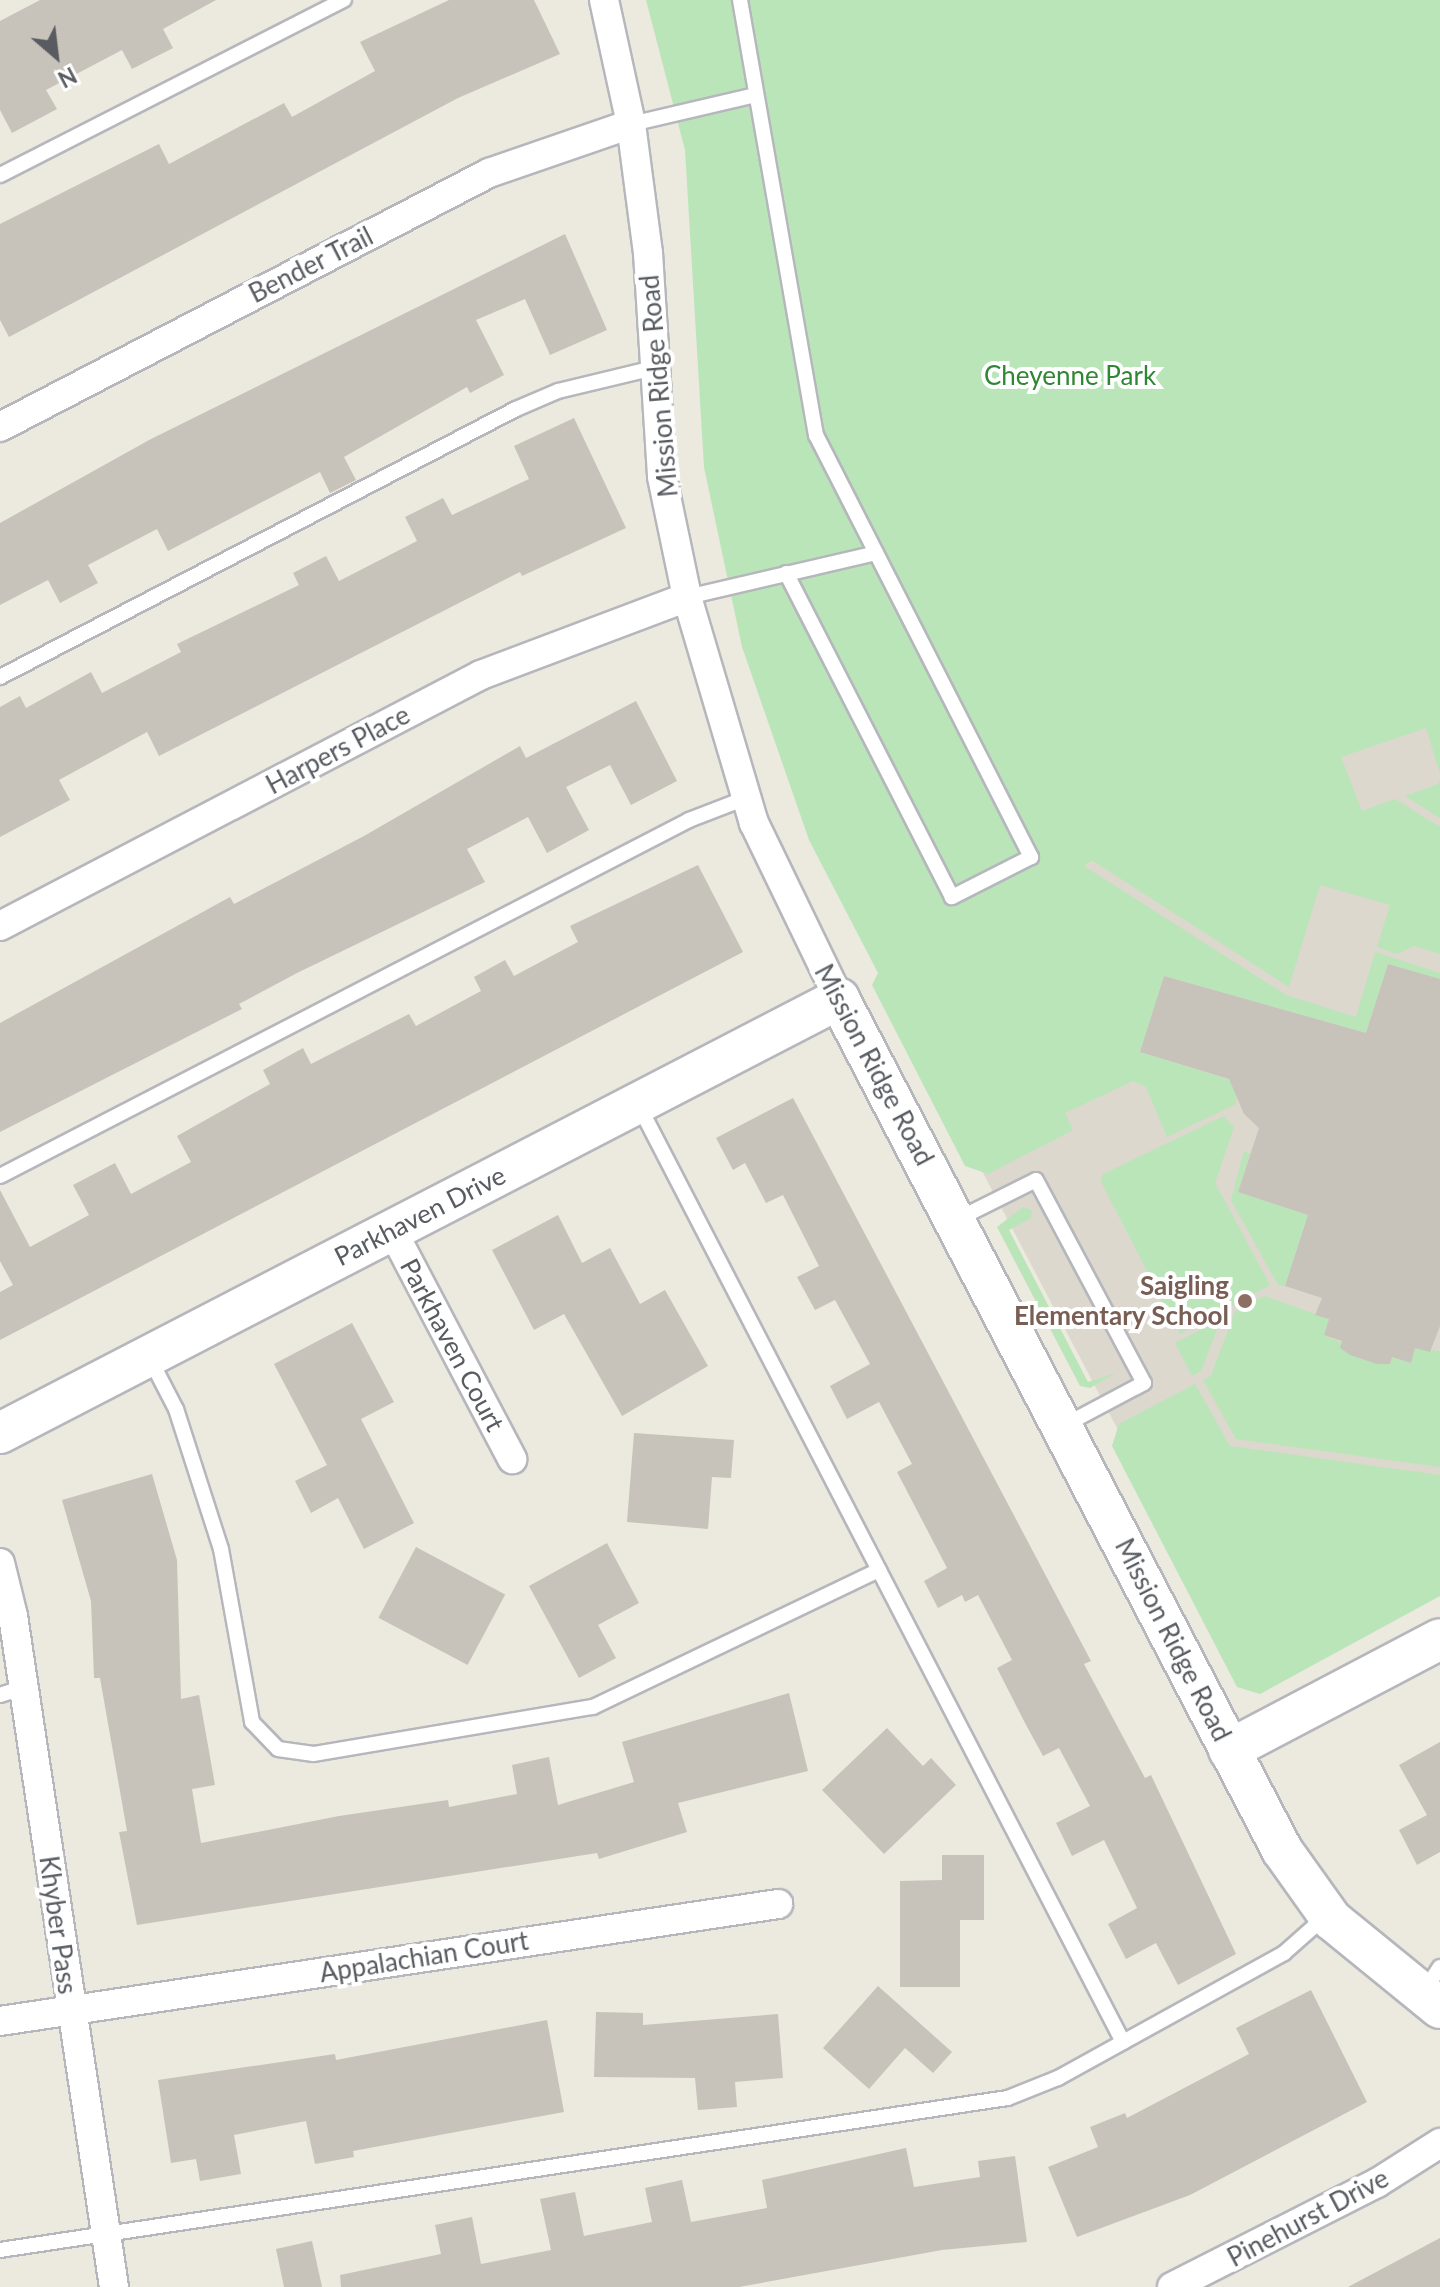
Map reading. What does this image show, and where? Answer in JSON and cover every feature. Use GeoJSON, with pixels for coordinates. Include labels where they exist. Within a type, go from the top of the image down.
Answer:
{"type":"FeatureCollection","features":[{"type":"Feature","properties":{"kind":"street","name":"Mission Ridge Road"},"geometry":{"type":"LineString","coordinates":[[604,0],[631,124],[648,253],[662,477],[687,597],[746,798],[839,999],[1282,1850],[1327,1914],[1434,1990]]}},
{"type":"Feature","properties":{"kind":"street","name":"Bender Trail"},"geometry":{"type":"LineString","coordinates":[[0,427],[489,173],[631,124]]}},
{"type":"Feature","properties":{"kind":"street","name":"Harpers Place"},"geometry":{"type":"LineString","coordinates":[[0,926],[481,675],[687,597]]}},
{"type":"Feature","properties":{"kind":"street","name":"Parkhaven Drive"},"geometry":{"type":"LineString","coordinates":[[0,1433],[839,999]]}},
{"type":"Feature","properties":{"kind":"street","name":"Parkhaven Court"},"geometry":{"type":"LineString","coordinates":[[392,1230],[512,1459]]}},
{"type":"Feature","properties":{"kind":"street","name":"Khyber Pass"},"geometry":{"type":"LineString","coordinates":[[0,1563],[12,1691],[70,2010],[114,2287]]}},
{"type":"Feature","properties":{"kind":"street"},"geometry":{"type":"LineString","coordinates":[[1229,1750],[1440,1639]]}},
{"type":"Feature","properties":{"kind":"street","name":"Appalachian Court"},"geometry":{"type":"LineString","coordinates":[[0,2021],[778,1904]]}},
{"type":"Feature","properties":{"kind":"street","name":"Pinehurst Drive"},"geometry":{"type":"LineString","coordinates":[[1172,2287],[1377,2183],[1440,2143]]}},
{"type":"Feature","properties":{"kind":"lane"},"geometry":{"type":"LineString","coordinates":[[0,175],[344,0]]}},
{"type":"Feature","properties":{"kind":"lane"},"geometry":{"type":"LineString","coordinates":[[740,0],[816,435],[1031,857],[952,897],[786,573]]}},
{"type":"Feature","properties":{"kind":"lane"},"geometry":{"type":"LineString","coordinates":[[631,124],[756,95]]}},
{"type":"Feature","properties":{"kind":"lane"},"geometry":{"type":"LineString","coordinates":[[0,677],[516,409],[558,391],[654,368]]}},
{"type":"Feature","properties":{"kind":"lane"},"geometry":{"type":"LineString","coordinates":[[687,597],[876,553]]}},
{"type":"Feature","properties":{"kind":"lane"},"geometry":{"type":"LineString","coordinates":[[0,1176],[689,820],[746,798]]}},
{"type":"Feature","properties":{"kind":"lane"},"geometry":{"type":"LineString","coordinates":[[637,1103],[1123,2042]]}},
{"type":"Feature","properties":{"kind":"lane"},"geometry":{"type":"LineString","coordinates":[[956,1220],[1036,1180],[1144,1383],[1062,1426]]}},
{"type":"Feature","properties":{"kind":"lane"},"geometry":{"type":"LineString","coordinates":[[149,1356],[176,1409],[221,1549],[252,1722],[278,1749],[314,1754],[593,1707],[879,1570]]}},
{"type":"Feature","properties":{"kind":"lane"},"geometry":{"type":"LineString","coordinates":[[0,2250],[1008,2098],[1123,2042],[1284,1953],[1327,1914]]}},
{"type":"Feature","properties":{"kind":"shaded area","name":"Saigling Elementary School"},"geometry":{"type":"Polygon","coordinates":[[[1440,681],[1440,1588],[1253,1687],[878,973],[1440,681]]]}},
{"type":"Feature","properties":{"kind":"green space","name":"Cheyenne Park"},"geometry":{"type":"Polygon","coordinates":[[[646,0],[1440,0],[1440,774],[1426,728],[1341,757],[1362,811],[1395,799],[1440,827],[1440,954],[1414,946],[1397,954],[1377,947],[1390,905],[1320,885],[1289,987],[1093,861],[1084,866],[1286,995],[1356,1017],[1375,952],[1440,973],[1440,979],[1388,964],[1366,1033],[1164,976],[1140,1052],[1237,1082],[1236,1104],[1167,1137],[1146,1087],[1133,1081],[1065,1113],[1073,1130],[988,1174],[965,1166],[872,985],[878,973],[809,840],[742,647],[704,467],[685,150],[646,0]]]}},
{"type":"Feature","properties":{"kind":"green space"},"geometry":{"type":"Polygon","coordinates":[[[1440,781],[1440,818],[1405,796],[1438,784],[1440,781]]]}},
{"type":"Feature","properties":{"kind":"green space"},"geometry":{"type":"Polygon","coordinates":[[[1224,1116],[1234,1127],[1215,1183],[1270,1285],[1180,1334],[1101,1182],[1103,1174],[1224,1116]]]}},
{"type":"Feature","properties":{"kind":"green space"},"geometry":{"type":"Polygon","coordinates":[[[1244,1151],[1250,1154],[1238,1192],[1308,1215],[1285,1286],[1278,1285],[1231,1200],[1244,1151]]]}},
{"type":"Feature","properties":{"kind":"green space"},"geometry":{"type":"Polygon","coordinates":[[[1023,1207],[1032,1210],[1031,1218],[1009,1230],[1088,1382],[1116,1373],[1090,1388],[1080,1386],[997,1227],[1023,1207]]]}},
{"type":"Feature","properties":{"kind":"green space"},"geometry":{"type":"Polygon","coordinates":[[[1264,1296],[1329,1319],[1324,1335],[1390,1363],[1392,1357],[1410,1363],[1415,1348],[1440,1351],[1440,1467],[1236,1439],[1203,1380],[1211,1376],[1235,1311],[1264,1296]]]}},
{"type":"Feature","properties":{"kind":"green space"},"geometry":{"type":"Polygon","coordinates":[[[1221,1319],[1201,1371],[1192,1376],[1175,1343],[1221,1319]]]}},
{"type":"Feature","properties":{"kind":"green space"},"geometry":{"type":"Polygon","coordinates":[[[1195,1384],[1230,1446],[1440,1475],[1440,1596],[1260,1694],[1237,1687],[1112,1446],[1119,1424],[1195,1384]]]}},
{"type":"Feature","properties":{"kind":"building"},"geometry":{"type":"Polygon","coordinates":[[[40,0],[216,0],[163,29],[173,48],[132,69],[122,50],[46,90],[57,109],[12,133],[0,110],[0,21],[40,0]]]}},
{"type":"Feature","properties":{"kind":"building"},"geometry":{"type":"Polygon","coordinates":[[[449,0],[534,0],[560,54],[458,98],[9,337],[0,320],[0,224],[159,144],[169,164],[284,103],[292,117],[375,71],[360,42],[449,0]]]}},
{"type":"Feature","properties":{"kind":"building"},"geometry":{"type":"Polygon","coordinates":[[[565,234],[607,330],[550,355],[525,299],[476,320],[504,375],[470,393],[467,387],[344,457],[356,480],[330,493],[320,472],[168,551],[157,529],[88,565],[98,583],[60,603],[48,580],[0,605],[0,523],[151,439],[565,234]]]}},
{"type":"Feature","properties":{"kind":"building"},"geometry":{"type":"Polygon","coordinates":[[[574,418],[626,528],[522,576],[520,572],[159,756],[147,732],[59,780],[70,800],[0,837],[0,707],[20,696],[26,708],[91,672],[102,693],[181,652],[177,644],[299,585],[293,573],[326,556],[339,581],[417,541],[405,517],[443,498],[452,515],[529,479],[514,446],[574,418]]]}},
{"type":"Feature","properties":{"kind":"building"},"geometry":{"type":"Polygon","coordinates":[[[636,701],[677,781],[631,805],[610,765],[566,787],[589,830],[547,853],[528,817],[467,849],[485,882],[297,973],[239,1004],[242,1009],[0,1132],[0,1023],[230,897],[234,904],[364,836],[520,746],[526,758],[636,701]]]}},
{"type":"Feature","properties":{"kind":"building"},"geometry":{"type":"Polygon","coordinates":[[[698,865],[743,952],[0,1340],[0,1292],[13,1285],[0,1261],[0,1190],[30,1247],[89,1215],[73,1185],[115,1163],[131,1194],[191,1162],[177,1136],[270,1084],[263,1070],[303,1048],[311,1064],[409,1014],[416,1026],[481,991],[474,977],[505,960],[514,976],[578,942],[570,926],[698,865]]]}},
{"type":"Feature","properties":{"kind":"building"},"geometry":{"type":"Polygon","coordinates":[[[1388,964],[1440,979],[1440,1326],[1430,1352],[1415,1348],[1411,1363],[1392,1357],[1390,1364],[1377,1364],[1350,1355],[1340,1348],[1342,1341],[1324,1335],[1329,1319],[1315,1315],[1322,1298],[1285,1286],[1308,1215],[1238,1192],[1259,1128],[1244,1114],[1229,1079],[1140,1052],[1164,976],[1366,1033],[1388,964]]]}},
{"type":"Feature","properties":{"kind":"building"},"geometry":{"type":"Polygon","coordinates":[[[793,1098],[1091,1661],[1084,1664],[1145,1778],[1151,1775],[1236,1954],[1178,1985],[1156,1943],[1126,1959],[1108,1924],[1137,1908],[1104,1840],[1072,1856],[1056,1823],[1090,1806],[1059,1748],[1043,1756],[1025,1723],[997,1668],[1012,1660],[978,1595],[965,1602],[962,1595],[938,1608],[924,1581],[947,1568],[897,1472],[912,1464],[879,1402],[847,1419],[830,1386],[870,1364],[835,1300],[815,1310],[797,1277],[819,1266],[783,1195],[766,1203],[745,1163],[733,1170],[716,1138],[793,1098]]]}},
{"type":"Feature","properties":{"kind":"building"},"geometry":{"type":"Polygon","coordinates":[[[558,1215],[582,1263],[610,1248],[640,1304],[665,1290],[708,1366],[622,1416],[564,1314],[534,1330],[492,1250],[558,1215]]]}},
{"type":"Feature","properties":{"kind":"building"},"geometry":{"type":"Polygon","coordinates":[[[352,1323],[394,1402],[361,1419],[414,1523],[364,1549],[338,1498],[311,1513],[295,1481],[327,1465],[274,1364],[352,1323]]]}},
{"type":"Feature","properties":{"kind":"building"},"geometry":{"type":"Polygon","coordinates":[[[634,1433],[734,1440],[731,1478],[712,1477],[708,1529],[627,1522],[634,1433]]]}},
{"type":"Feature","properties":{"kind":"building"},"geometry":{"type":"Polygon","coordinates":[[[152,1474],[177,1560],[181,1699],[199,1695],[215,1785],[192,1789],[201,1843],[339,1816],[448,1800],[449,1807],[517,1794],[512,1765],[549,1757],[558,1805],[634,1782],[622,1742],[789,1693],[808,1771],[678,1803],[687,1832],[599,1859],[597,1853],[137,1925],[119,1832],[127,1831],[100,1678],[94,1678],[91,1601],[62,1500],[152,1474]]]}},
{"type":"Feature","properties":{"kind":"building"},"geometry":{"type":"Polygon","coordinates":[[[607,1543],[639,1603],[598,1625],[616,1658],[579,1678],[529,1586],[607,1543]]]}},
{"type":"Feature","properties":{"kind":"building"},"geometry":{"type":"Polygon","coordinates":[[[416,1547],[505,1594],[468,1665],[378,1618],[416,1547]]]}},
{"type":"Feature","properties":{"kind":"building"},"geometry":{"type":"Polygon","coordinates":[[[887,1728],[923,1766],[931,1758],[956,1785],[884,1854],[822,1790],[887,1728]]]}},
{"type":"Feature","properties":{"kind":"building"},"geometry":{"type":"Polygon","coordinates":[[[1440,1742],[1440,1852],[1417,1865],[1399,1830],[1427,1815],[1399,1765],[1440,1742]]]}},
{"type":"Feature","properties":{"kind":"building"},"geometry":{"type":"Polygon","coordinates":[[[942,1855],[984,1855],[984,1920],[960,1920],[960,1987],[900,1987],[900,1881],[942,1880],[942,1855]]]}},
{"type":"Feature","properties":{"kind":"building"},"geometry":{"type":"Polygon","coordinates":[[[878,1986],[952,2052],[933,2073],[905,2048],[869,2089],[823,2048],[878,1986]]]}},
{"type":"Feature","properties":{"kind":"building"},"geometry":{"type":"Polygon","coordinates":[[[1311,1990],[1367,2102],[1190,2195],[1077,2237],[1048,2167],[1098,2147],[1090,2127],[1125,2113],[1127,2118],[1249,2054],[1236,2028],[1311,1990]]]}},
{"type":"Feature","properties":{"kind":"building"},"geometry":{"type":"Polygon","coordinates":[[[596,2012],[643,2013],[643,2025],[778,2014],[783,2078],[735,2082],[737,2107],[698,2110],[695,2078],[594,2077],[596,2012]]]}},
{"type":"Feature","properties":{"kind":"building"},"geometry":{"type":"Polygon","coordinates":[[[547,2020],[564,2112],[353,2151],[354,2157],[315,2164],[306,2121],[234,2135],[241,2174],[200,2181],[196,2159],[171,2163],[158,2080],[335,2054],[336,2060],[547,2020]]]}},
{"type":"Feature","properties":{"kind":"building"},"geometry":{"type":"Polygon","coordinates":[[[906,2148],[914,2187],[980,2177],[978,2161],[1015,2156],[1027,2242],[942,2250],[739,2287],[341,2287],[340,2275],[441,2254],[435,2225],[472,2217],[481,2264],[551,2250],[540,2199],[575,2192],[584,2236],[652,2222],[645,2188],[682,2180],[691,2222],[767,2208],[762,2180],[906,2148]]]}},
{"type":"Feature","properties":{"kind":"building"},"geometry":{"type":"Polygon","coordinates":[[[1440,2238],[1440,2287],[1348,2287],[1440,2238]]]}},
{"type":"Feature","properties":{"kind":"building"},"geometry":{"type":"Polygon","coordinates":[[[312,2241],[322,2287],[284,2287],[276,2249],[312,2241]]]}},
{"type":"Feature","properties":{"kind":"place","name":"Saigling Elementary School"},"geometry":{"type":"Point","coordinates":[1245,1301]}}]}
